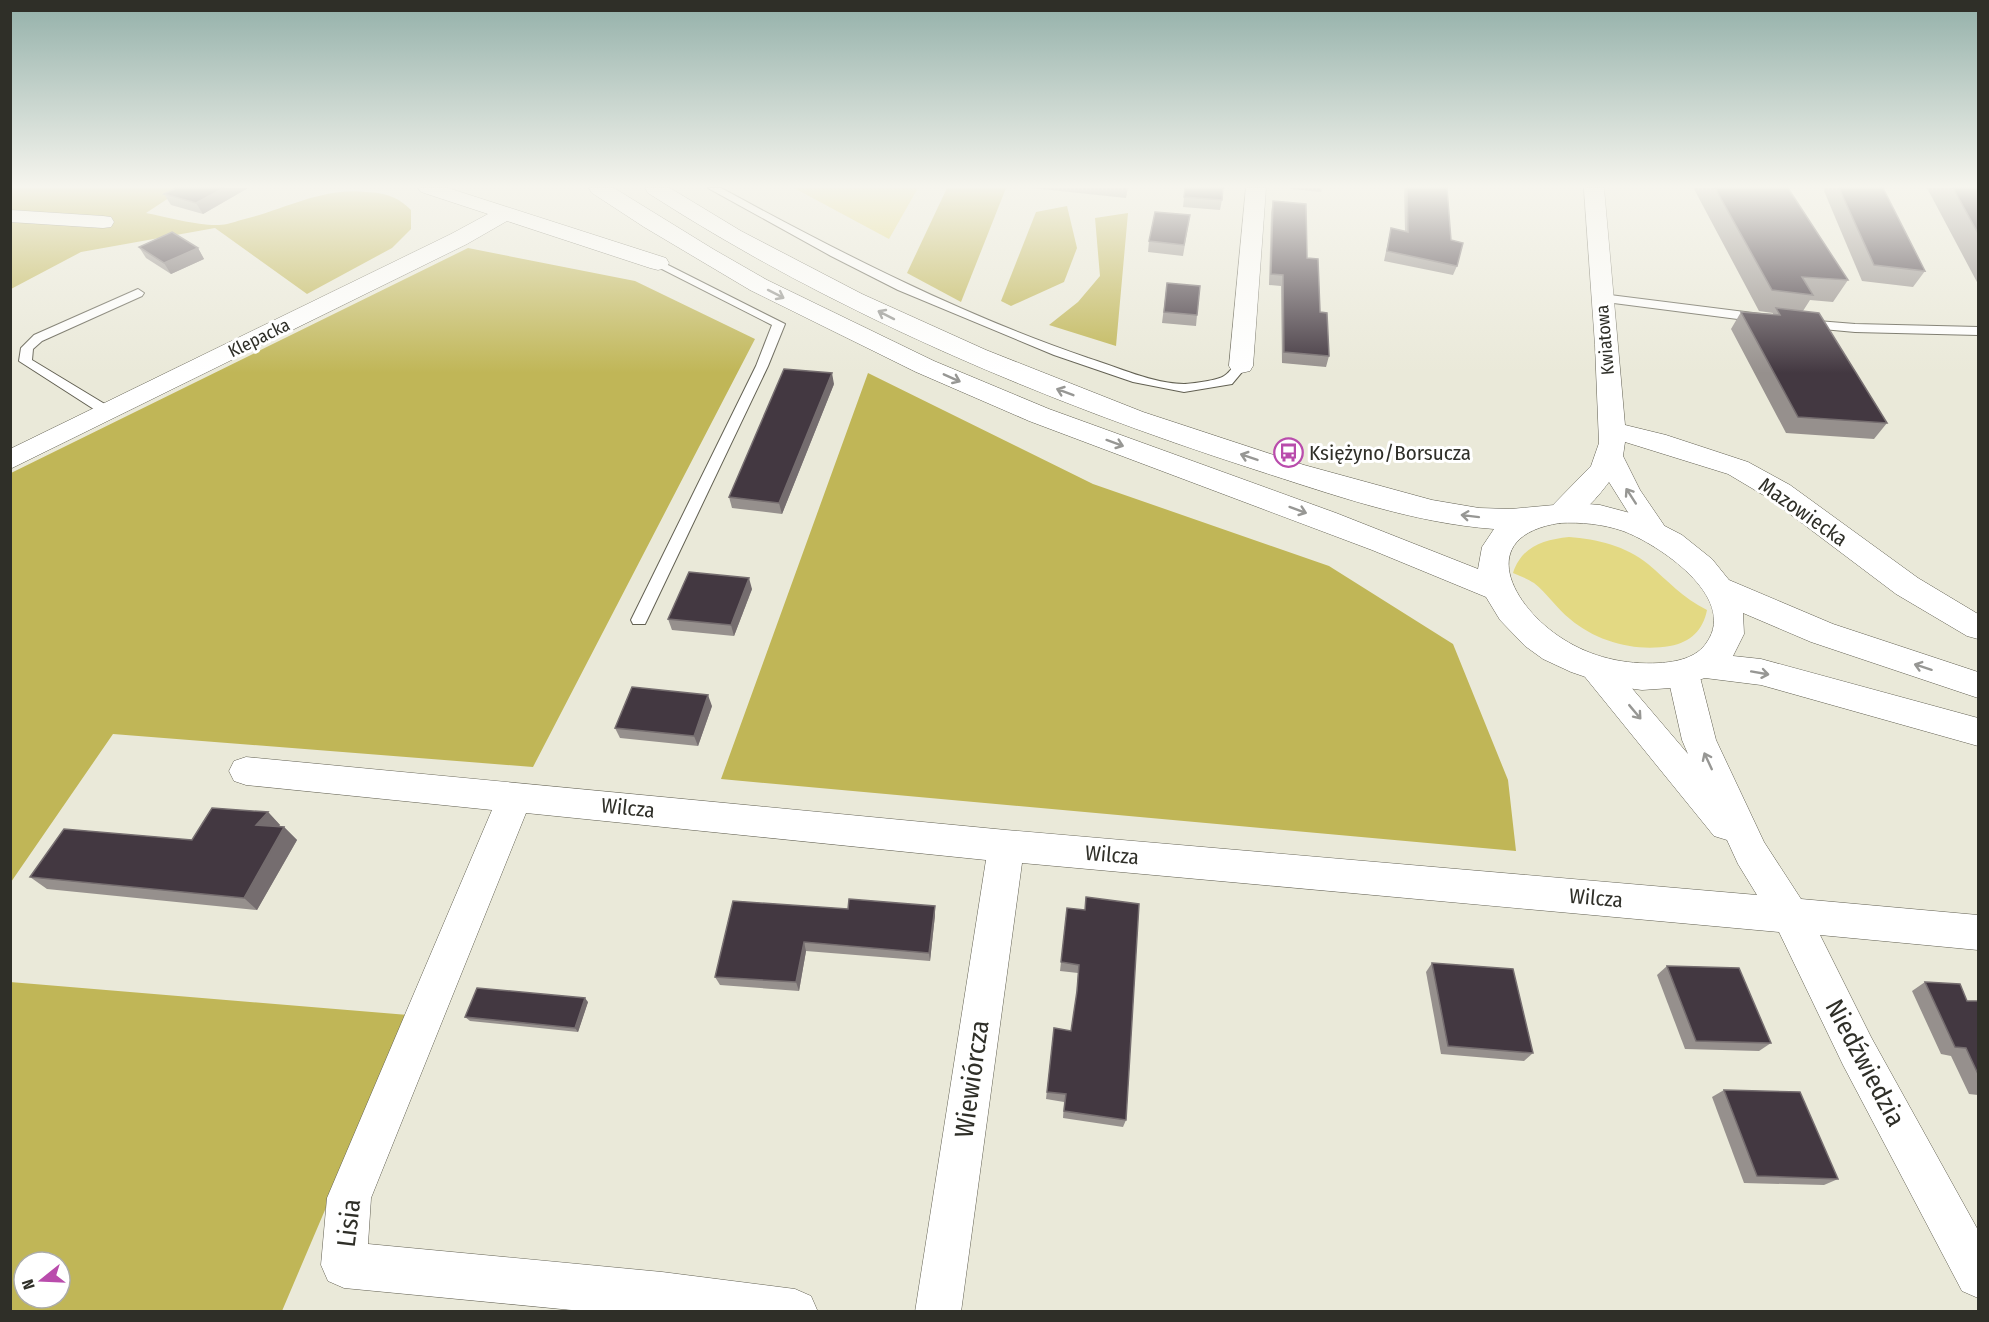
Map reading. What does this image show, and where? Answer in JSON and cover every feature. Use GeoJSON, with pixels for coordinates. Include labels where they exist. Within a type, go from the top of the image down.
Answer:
{"type":"FeatureCollection","features":[{"type":"Feature","properties":{"kind":"main road"},"geometry":{"type":"LineString","coordinates":[[699,250],[765,288],[890,351],[1040,416],[1330,522],[1496,589]]}},
{"type":"Feature","properties":{"kind":"main road"},"geometry":{"type":"LineString","coordinates":[[758,250],[888,317],[1065,392],[1159,428],[1271,465],[1406,504],[1470,517],[1528,520],[1563,512],[1610,517],[1656,534],[1694,558],[1719,589],[1728,611],[1728,632],[1719,651],[1693,669]]}},
{"type":"Feature","properties":{"kind":"main road"},"geometry":{"type":"LineString","coordinates":[[1528,520],[1509,531],[1497,547],[1492,566],[1496,589],[1517,620],[1552,648],[1596,668],[1627,675],[1657,677],[1693,669],[1761,672],[1978,732]]}},
{"type":"Feature","properties":{"kind":"main road"},"geometry":{"type":"LineString","coordinates":[[1719,589],[1822,633],[1978,685]]}},
{"type":"Feature","properties":{"kind":"street","name":"Klepacka"},"geometry":{"type":"LineString","coordinates":[[10,460],[437,250]]}},
{"type":"Feature","properties":{"kind":"street"},"geometry":{"type":"LineString","coordinates":[[618,250],[658,263]]}},
{"type":"Feature","properties":{"kind":"street"},"geometry":{"type":"LineString","coordinates":[[1241,366],[1251,250]]}},
{"type":"Feature","properties":{"kind":"street","name":"Kwiatowa"},"geometry":{"type":"LineString","coordinates":[[1598,250],[1608,351],[1610,443],[1628,493],[1656,534]]}},
{"type":"Feature","properties":{"kind":"street","name":"Mazowiecka"},"geometry":{"type":"LineString","coordinates":[[1610,443],[1657,441],[1738,468],[1780,492],[1907,586],[1978,628]]}},
{"type":"Feature","properties":{"kind":"street"},"geometry":{"type":"LineString","coordinates":[[1563,512],[1593,483],[1610,443]]}},
{"type":"Feature","properties":{"kind":"street","name":"Niedźwiedzia"},"geometry":{"type":"LineString","coordinates":[[1596,668],[1751,852]]}},
{"type":"Feature","properties":{"kind":"street","name":"Niedźwiedzia"},"geometry":{"type":"LineString","coordinates":[[1693,669],[1699,740],[1751,852],[1791,915],[1857,1051],[1978,1275]]}},
{"type":"Feature","properties":{"kind":"street","name":"Wilcza"},"geometry":{"type":"LineString","coordinates":[[246,771],[1006,846],[1978,932]]}},
{"type":"Feature","properties":{"kind":"street","name":"Lisia"},"geometry":{"type":"LineString","coordinates":[[515,797],[349,1197],[344,1265],[662,1295],[795,1311]]}},
{"type":"Feature","properties":{"kind":"street","name":"Wiewiórcza"},"geometry":{"type":"LineString","coordinates":[[938,1311],[1006,846]]}},
{"type":"Feature","properties":{"kind":"lane"},"geometry":{"type":"LineString","coordinates":[[828,250],[902,287],[1081,360],[1138,379],[1184,388],[1212,385],[1227,381],[1241,366]]}},
{"type":"Feature","properties":{"kind":"lane"},"geometry":{"type":"LineString","coordinates":[[639,620],[762,366],[779,324],[658,263]]}},
{"type":"Feature","properties":{"kind":"lane"},"geometry":{"type":"LineString","coordinates":[[108,412],[25,361],[27,348],[38,338],[138,293]]}},
{"type":"Feature","properties":{"kind":"lane"},"geometry":{"type":"LineString","coordinates":[[1602,298],[1855,328],[1978,331]]}},
{"type":"Feature","properties":{"kind":"shaded area"},"geometry":{"type":"Polygon","coordinates":[[[11,250],[94,250],[81,252],[11,289],[11,250]]]}},
{"type":"Feature","properties":{"kind":"shaded area"},"geometry":{"type":"Polygon","coordinates":[[[245,250],[389,250],[307,294],[245,250]]]}},
{"type":"Feature","properties":{"kind":"shaded area"},"geometry":{"type":"Polygon","coordinates":[[[465,250],[477,250],[635,281],[755,339],[533,767],[113,734],[11,882],[11,473],[465,250]]]}},
{"type":"Feature","properties":{"kind":"shaded area"},"geometry":{"type":"Polygon","coordinates":[[[918,250],[982,250],[961,302],[907,273],[918,250]]]}},
{"type":"Feature","properties":{"kind":"shaded area"},"geometry":{"type":"Polygon","coordinates":[[[1021,250],[1076,250],[1064,282],[1011,306],[1001,301],[1021,250]]]}},
{"type":"Feature","properties":{"kind":"shaded area"},"geometry":{"type":"Polygon","coordinates":[[[1098,250],[1125,250],[1116,346],[1049,325],[1078,302],[1100,276],[1098,250]]]}},
{"type":"Feature","properties":{"kind":"shaded area"},"geometry":{"type":"Polygon","coordinates":[[[868,373],[1093,484],[1329,566],[1453,644],[1508,780],[1516,851],[721,779],[868,373]]]}},
{"type":"Feature","properties":{"kind":"shaded area"},"geometry":{"type":"Polygon","coordinates":[[[1569,537],[1611,544],[1630,552],[1648,564],[1683,595],[1707,610],[1699,629],[1684,642],[1670,646],[1644,648],[1617,643],[1592,634],[1581,627],[1565,615],[1534,583],[1513,573],[1522,556],[1535,546],[1569,537]]]}},
{"type":"Feature","properties":{"kind":"shaded area"},"geometry":{"type":"Polygon","coordinates":[[[10,982],[408,1015],[282,1311],[11,1311],[10,982]]]}},
{"type":"Feature","properties":{"kind":"building"},"geometry":{"type":"Polygon","coordinates":[[[143,250],[194,250],[164,263],[143,250]]]}},
{"type":"Feature","properties":{"kind":"building"},"geometry":{"type":"Polygon","coordinates":[[[1272,250],[1307,250],[1307,258],[1318,259],[1320,312],[1327,313],[1329,356],[1284,352],[1283,275],[1271,274],[1272,250]]]}},
{"type":"Feature","properties":{"kind":"building"},"geometry":{"type":"Polygon","coordinates":[[[1387,250],[1461,250],[1457,266],[1387,250]]]}},
{"type":"Feature","properties":{"kind":"building"},"geometry":{"type":"Polygon","coordinates":[[[1749,250],[1828,250],[1848,280],[1802,277],[1813,295],[1772,290],[1749,250]]]}},
{"type":"Feature","properties":{"kind":"building"},"geometry":{"type":"Polygon","coordinates":[[[1867,250],[1914,250],[1925,271],[1874,265],[1867,250]]]}},
{"type":"Feature","properties":{"kind":"building"},"geometry":{"type":"Polygon","coordinates":[[[1167,283],[1200,286],[1197,315],[1164,312],[1167,283]]]}},
{"type":"Feature","properties":{"kind":"building"},"geometry":{"type":"Polygon","coordinates":[[[1776,308],[1819,313],[1887,423],[1798,417],[1741,312],[1780,315],[1776,308]]]}},
{"type":"Feature","properties":{"kind":"building"},"geometry":{"type":"Polygon","coordinates":[[[784,369],[832,373],[779,503],[729,497],[784,369]]]}},
{"type":"Feature","properties":{"kind":"building"},"geometry":{"type":"Polygon","coordinates":[[[689,572],[749,578],[731,625],[668,619],[689,572]]]}},
{"type":"Feature","properties":{"kind":"building"},"geometry":{"type":"Polygon","coordinates":[[[632,687],[708,695],[694,736],[615,728],[632,687]]]}},
{"type":"Feature","properties":{"kind":"building"},"geometry":{"type":"Polygon","coordinates":[[[212,808],[268,812],[256,825],[284,827],[244,898],[30,877],[64,829],[192,840],[212,808]]]}},
{"type":"Feature","properties":{"kind":"building"},"geometry":{"type":"Polygon","coordinates":[[[1086,897],[1139,904],[1126,1120],[1064,1111],[1066,1094],[1047,1092],[1054,1028],[1071,1031],[1077,991],[1079,965],[1061,962],[1067,908],[1085,910],[1086,897]]]}},
{"type":"Feature","properties":{"kind":"building"},"geometry":{"type":"Polygon","coordinates":[[[849,899],[935,906],[929,953],[804,942],[796,982],[715,977],[733,901],[848,909],[849,899]]]}},
{"type":"Feature","properties":{"kind":"building"},"geometry":{"type":"Polygon","coordinates":[[[1432,963],[1513,969],[1533,1053],[1448,1046],[1432,963]]]}},
{"type":"Feature","properties":{"kind":"building"},"geometry":{"type":"Polygon","coordinates":[[[1667,966],[1739,968],[1771,1043],[1696,1041],[1667,966]]]}},
{"type":"Feature","properties":{"kind":"building"},"geometry":{"type":"Polygon","coordinates":[[[1925,982],[1960,984],[1967,1001],[1978,1001],[1978,1074],[1966,1048],[1955,1047],[1925,982]]]}},
{"type":"Feature","properties":{"kind":"building"},"geometry":{"type":"Polygon","coordinates":[[[477,988],[585,998],[575,1028],[465,1017],[477,988]]]}},
{"type":"Feature","properties":{"kind":"building"},"geometry":{"type":"Polygon","coordinates":[[[1724,1090],[1800,1092],[1838,1179],[1757,1176],[1724,1090]]]}},
{"type":"Feature","properties":{"kind":"place","name":"Księżyno/Borsucza"},"geometry":{"type":"Point","coordinates":[1288,453]}}]}
